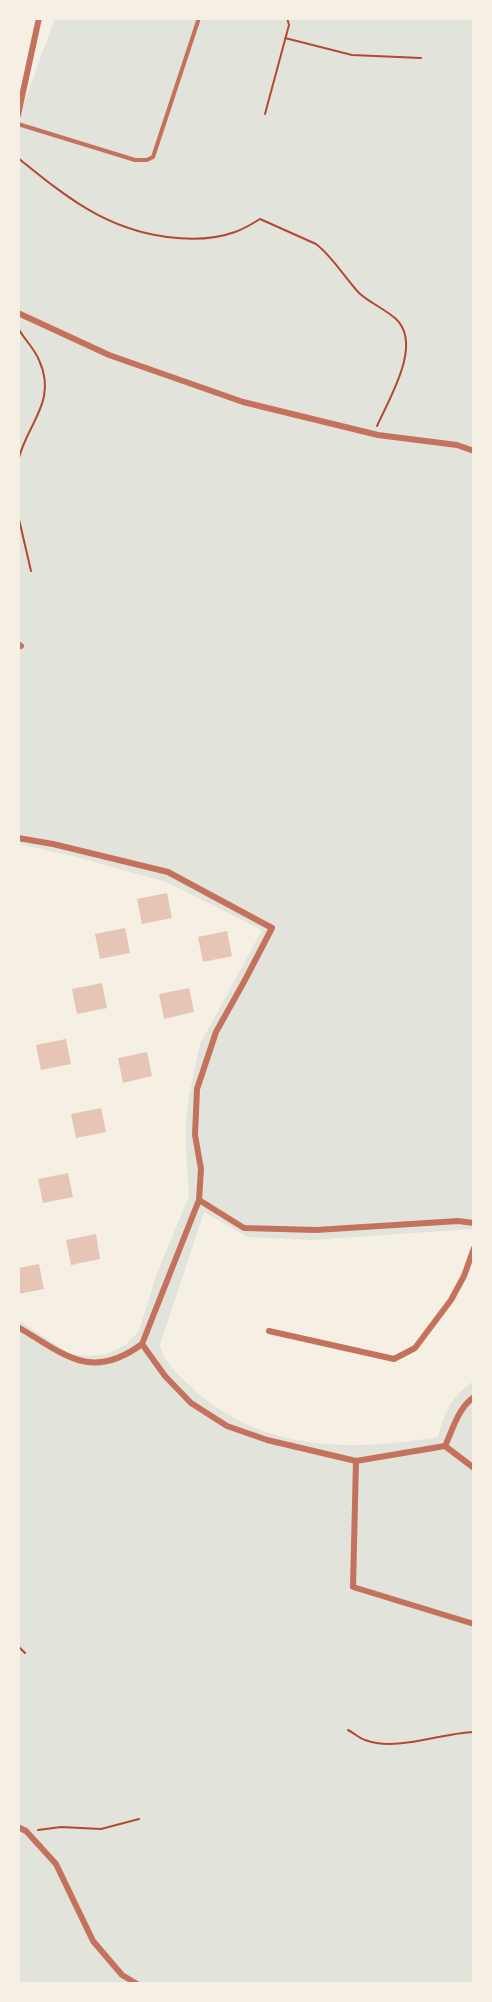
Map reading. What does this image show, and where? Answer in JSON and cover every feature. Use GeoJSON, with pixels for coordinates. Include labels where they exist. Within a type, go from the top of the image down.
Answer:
{"type":"FeatureCollection","features":[{"type":"Feature","properties":{"kind":"street"},"geometry":{"type":"LineString","coordinates":[[18,115],[39,18]]}},
{"type":"Feature","properties":{"kind":"street"},"geometry":{"type":"LineString","coordinates":[[18,313],[109,355],[243,402],[373,434],[457,445],[474,451]]}},
{"type":"Feature","properties":{"kind":"street"},"geometry":{"type":"LineString","coordinates":[[18,838],[53,844],[168,872],[272,928],[216,1032],[197,1089],[195,1135],[201,1169],[199,1200],[142,1344],[127,1355],[110,1361],[92,1363],[74,1360],[18,1327]]}},
{"type":"Feature","properties":{"kind":"street"},"geometry":{"type":"LineString","coordinates":[[199,1200],[244,1228],[316,1230],[459,1221],[474,1223]]}},
{"type":"Feature","properties":{"kind":"street"},"geometry":{"type":"LineString","coordinates":[[269,1331],[394,1359],[415,1348],[452,1300],[474,1248]]}},
{"type":"Feature","properties":{"kind":"street"},"geometry":{"type":"LineString","coordinates":[[142,1344],[165,1376],[191,1403],[227,1426],[267,1440],[356,1461],[445,1446],[474,1468]]}},
{"type":"Feature","properties":{"kind":"street"},"geometry":{"type":"LineString","coordinates":[[445,1446],[460,1412],[465,1404],[474,1397]]}},
{"type":"Feature","properties":{"kind":"street"},"geometry":{"type":"LineString","coordinates":[[356,1461],[353,1587],[474,1624]]}},
{"type":"Feature","properties":{"kind":"street"},"geometry":{"type":"LineString","coordinates":[[18,1827],[26,1831],[56,1864],[93,1941],[122,1976],[137,1984]]}},
{"type":"Feature","properties":{"kind":"lane"},"geometry":{"type":"LineString","coordinates":[[18,124],[135,160],[147,160],[153,157],[199,18]]}},
{"type":"Feature","properties":{"kind":"path"},"geometry":{"type":"LineString","coordinates":[[265,114],[289,25],[287,18]]}},
{"type":"Feature","properties":{"kind":"path"},"geometry":{"type":"LineString","coordinates":[[285,38],[352,55],[421,58]]}},
{"type":"Feature","properties":{"kind":"path"},"geometry":{"type":"LineString","coordinates":[[18,158],[57,190],[97,215],[141,234],[179,239],[213,238],[237,232],[260,219],[316,244],[324,250],[361,295],[395,318],[407,336],[402,370],[373,434]]}},
{"type":"Feature","properties":{"kind":"path"},"geometry":{"type":"LineString","coordinates":[[18,328],[39,359],[46,381],[46,395],[18,461]]}},
{"type":"Feature","properties":{"kind":"path"},"geometry":{"type":"LineString","coordinates":[[18,515],[31,571]]}},
{"type":"Feature","properties":{"kind":"path"},"geometry":{"type":"LineString","coordinates":[[18,1646],[25,1653]]}},
{"type":"Feature","properties":{"kind":"path"},"geometry":{"type":"LineString","coordinates":[[348,1730],[364,1740],[382,1744],[460,1732],[474,1732]]}},
{"type":"Feature","properties":{"kind":"path"},"geometry":{"type":"LineString","coordinates":[[26,1831],[61,1827],[101,1829],[139,1819]]}},
{"type":"Feature","properties":{"kind":"shaded area"},"geometry":{"type":"Polygon","coordinates":[[[55,18],[474,18],[474,1229],[311,1240],[248,1237],[204,1212],[160,1345],[167,1361],[176,1371],[216,1407],[245,1424],[275,1435],[306,1442],[371,1445],[438,1437],[450,1405],[460,1392],[474,1381],[474,1984],[18,1984],[18,1320],[70,1354],[88,1356],[107,1354],[125,1345],[139,1331],[157,1273],[189,1196],[186,1123],[200,1044],[262,930],[166,882],[76,857],[18,844],[18,119],[55,18]]]}},
{"type":"Feature","properties":{"kind":"building"},"geometry":{"type":"Polygon","coordinates":[[[167,893],[172,918],[142,924],[137,899],[167,893]]]}},
{"type":"Feature","properties":{"kind":"building"},"geometry":{"type":"Polygon","coordinates":[[[125,928],[130,953],[100,959],[95,934],[125,928]]]}},
{"type":"Feature","properties":{"kind":"building"},"geometry":{"type":"Polygon","coordinates":[[[227,931],[232,956],[203,962],[198,937],[227,931]]]}},
{"type":"Feature","properties":{"kind":"building"},"geometry":{"type":"Polygon","coordinates":[[[102,983],[107,1008],[77,1014],[72,989],[102,983]]]}},
{"type":"Feature","properties":{"kind":"building"},"geometry":{"type":"Polygon","coordinates":[[[189,988],[194,1012],[164,1019],[159,994],[189,988]]]}},
{"type":"Feature","properties":{"kind":"building"},"geometry":{"type":"Polygon","coordinates":[[[66,1039],[71,1064],[41,1070],[36,1045],[66,1039]]]}},
{"type":"Feature","properties":{"kind":"building"},"geometry":{"type":"Polygon","coordinates":[[[147,1052],[152,1076],[123,1083],[118,1058],[147,1052]]]}},
{"type":"Feature","properties":{"kind":"building"},"geometry":{"type":"Polygon","coordinates":[[[101,1108],[106,1132],[76,1138],[71,1114],[101,1108]]]}},
{"type":"Feature","properties":{"kind":"building"},"geometry":{"type":"Polygon","coordinates":[[[68,1173],[73,1197],[43,1203],[38,1179],[68,1173]]]}},
{"type":"Feature","properties":{"kind":"building"},"geometry":{"type":"Polygon","coordinates":[[[96,1234],[100,1259],[71,1265],[66,1240],[96,1234]]]}},
{"type":"Feature","properties":{"kind":"building"},"geometry":{"type":"Polygon","coordinates":[[[39,1264],[44,1289],[18,1294],[18,1268],[39,1264]]]}}]}
